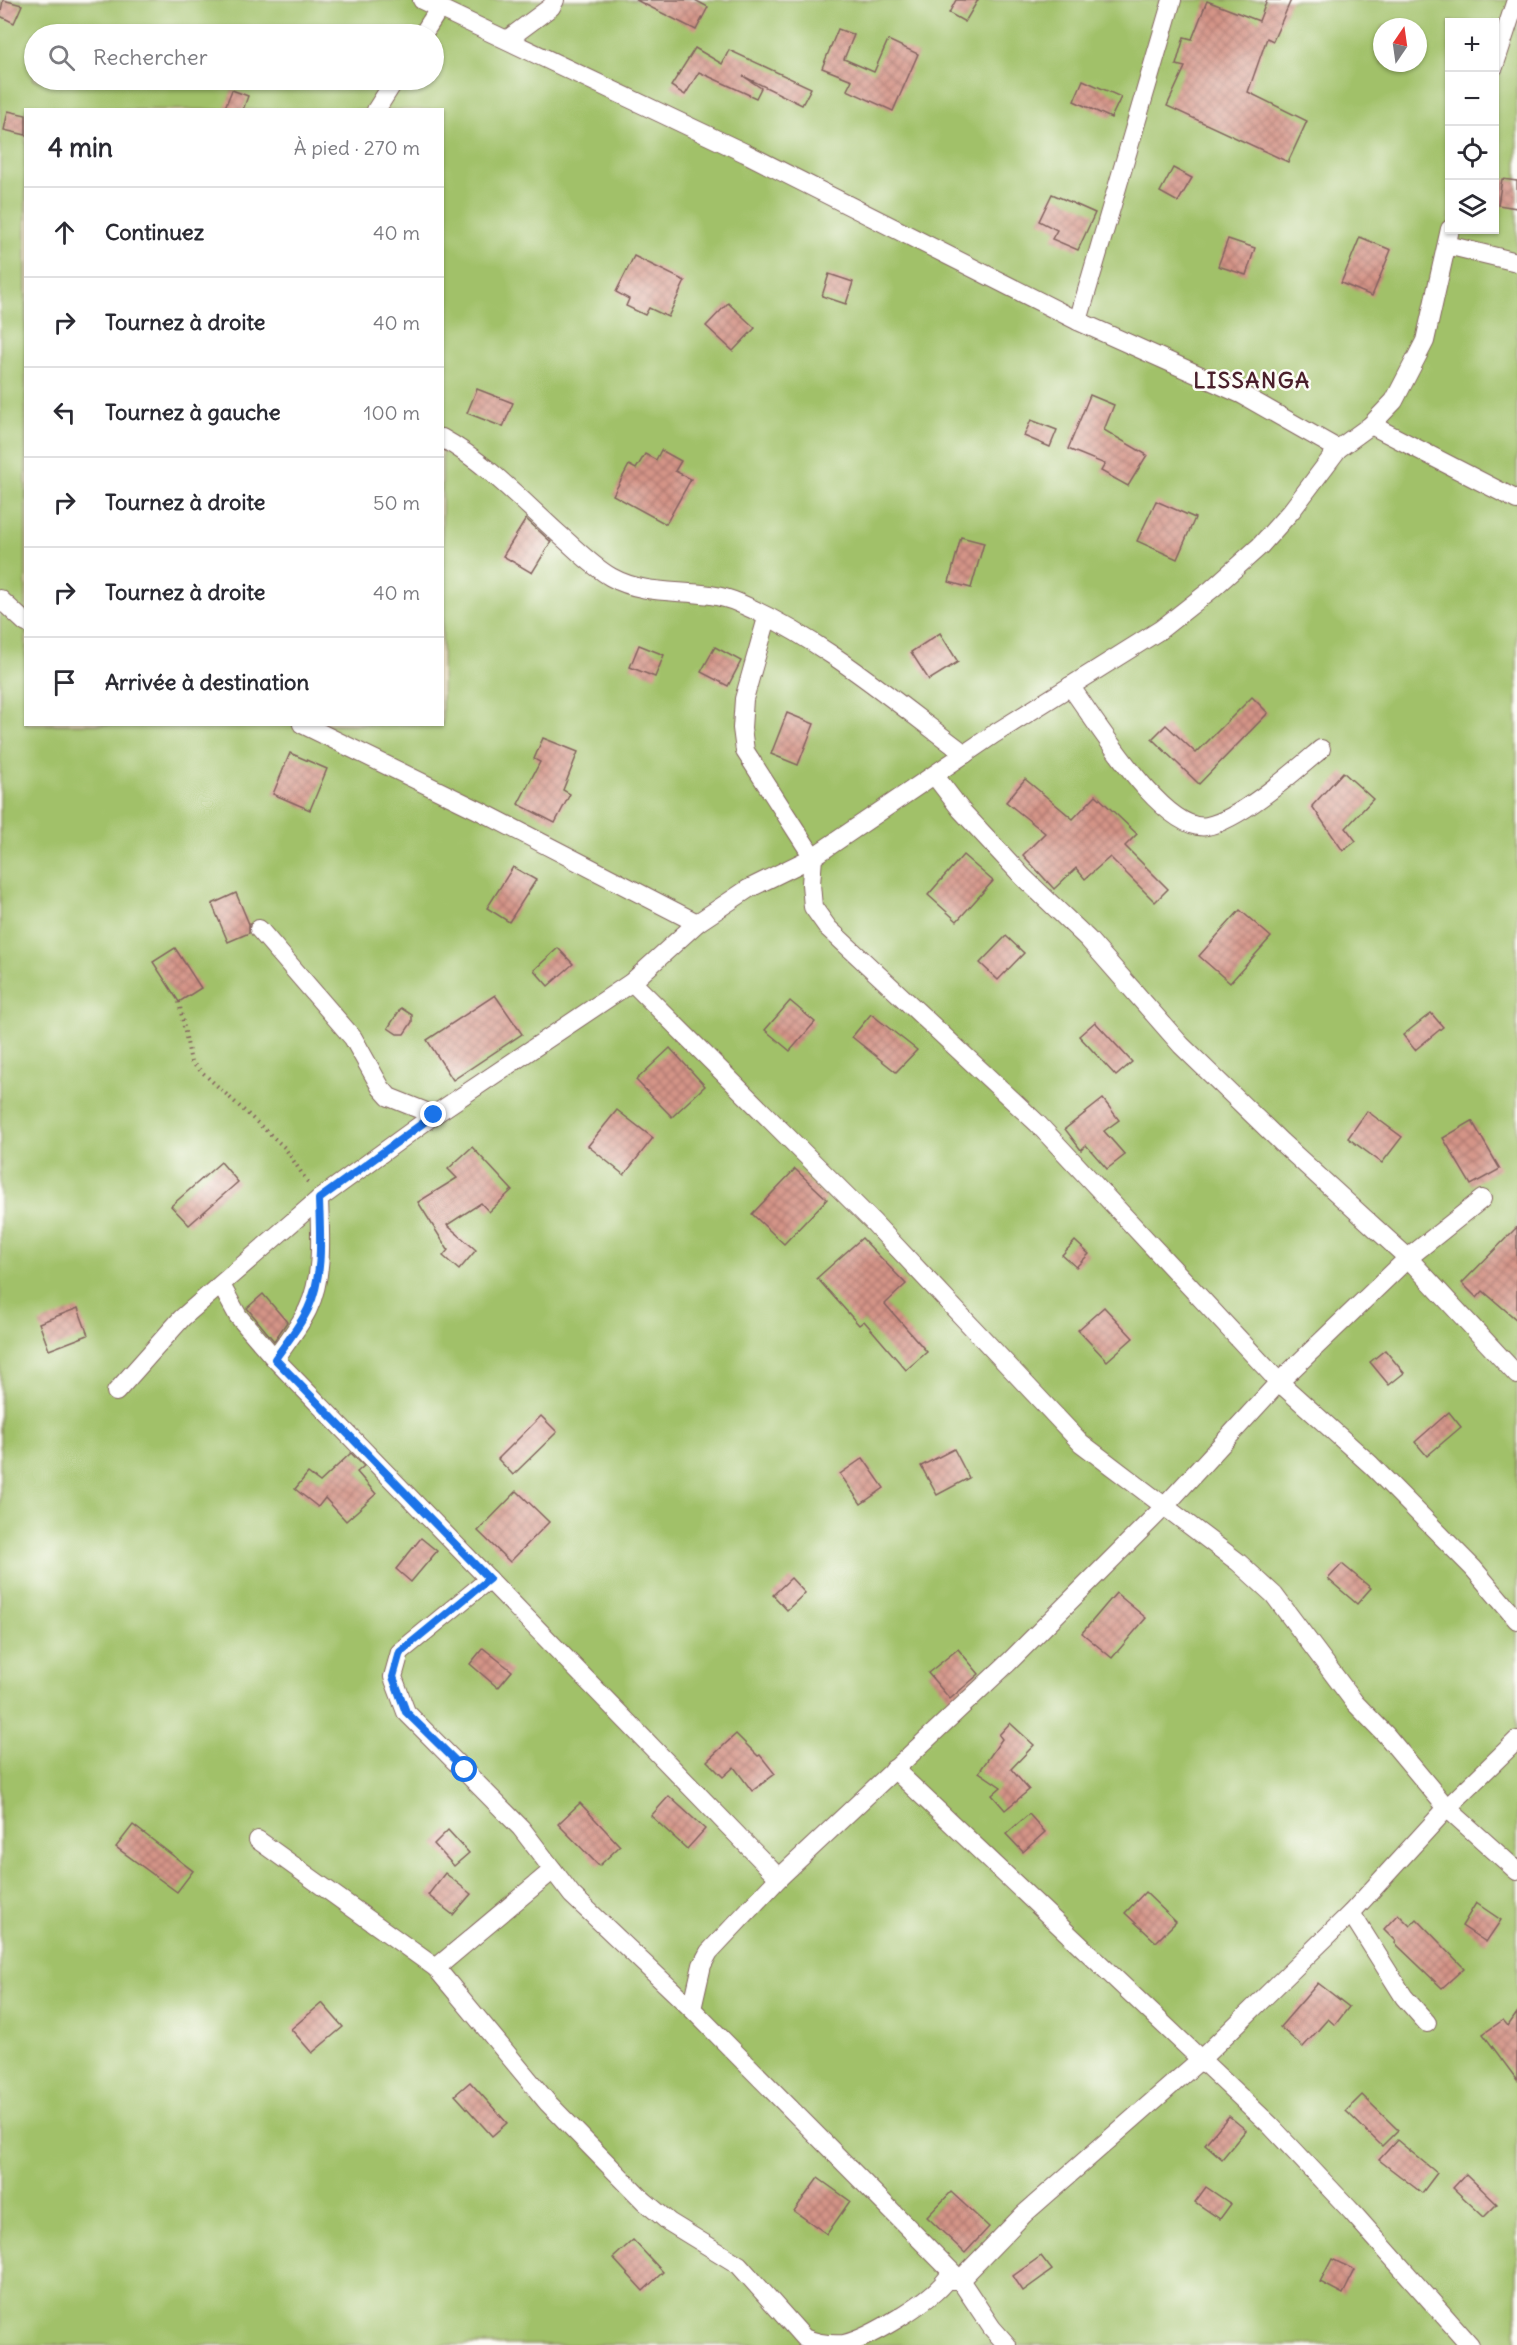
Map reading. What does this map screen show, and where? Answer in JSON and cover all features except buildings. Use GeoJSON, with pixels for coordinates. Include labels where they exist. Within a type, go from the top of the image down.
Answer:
{"type":"FeatureCollection","features":[{"type":"Feature","properties":{"kind":"street"},"geometry":{"type":"LineString","coordinates":[[422,0],[745,153],[1078,321],[1241,394],[1338,449]]}},
{"type":"Feature","properties":{"kind":"street"},"geometry":{"type":"LineString","coordinates":[[508,39],[551,7],[555,0]]}},
{"type":"Feature","properties":{"kind":"street"},"geometry":{"type":"LineString","coordinates":[[1078,321],[1172,0]]}},
{"type":"Feature","properties":{"kind":"street"},"geometry":{"type":"LineString","coordinates":[[1499,52],[1516,0]]}},
{"type":"Feature","properties":{"kind":"street"},"geometry":{"type":"LineString","coordinates":[[429,24],[439,9]]}},
{"type":"Feature","properties":{"kind":"street"},"geometry":{"type":"LineString","coordinates":[[377,108],[389,90]]}},
{"type":"Feature","properties":{"kind":"street"},"geometry":{"type":"LineString","coordinates":[[116,1392],[182,1318],[319,1199],[434,1115],[632,982],[697,923],[748,889],[813,857],[965,754],[1160,630],[1212,589],[1260,546],[1292,510],[1338,449],[1371,425],[1394,401],[1425,341],[1448,237],[1517,262]]}},
{"type":"Feature","properties":{"kind":"street"},"geometry":{"type":"LineString","coordinates":[[1371,425],[1517,500]]}},
{"type":"Feature","properties":{"kind":"street"},"geometry":{"type":"LineString","coordinates":[[444,439],[478,461],[587,560],[610,576],[630,585],[660,593],[719,596],[739,603],[834,656],[965,754]]}},
{"type":"Feature","properties":{"kind":"street"},"geometry":{"type":"LineString","coordinates":[[0,598],[24,621]]}},
{"type":"Feature","properties":{"kind":"street"},"geometry":{"type":"LineString","coordinates":[[767,618],[744,699],[742,728],[745,751],[813,857],[811,884],[813,907],[828,928],[1038,1124],[1279,1382],[1386,1480],[1473,1568],[1517,1620]]}},
{"type":"Feature","properties":{"kind":"street"},"geometry":{"type":"LineString","coordinates":[[1071,686],[1136,777],[1160,806],[1181,822],[1205,826],[1224,820],[1281,783],[1321,749]]}},
{"type":"Feature","properties":{"kind":"street"},"geometry":{"type":"LineString","coordinates":[[306,726],[480,811],[697,923]]}},
{"type":"Feature","properties":{"kind":"street"},"geometry":{"type":"LineString","coordinates":[[934,776],[1015,869],[1088,939],[1181,1045],[1281,1142],[1408,1258],[1517,1375]]}},
{"type":"Feature","properties":{"kind":"street"},"geometry":{"type":"LineString","coordinates":[[259,929],[353,1038],[381,1088],[389,1097],[434,1115]]}},
{"type":"Feature","properties":{"kind":"street"},"geometry":{"type":"LineString","coordinates":[[632,982],[873,1222],[1082,1443],[1238,1562],[1274,1595],[1355,1703],[1386,1735],[1447,1808],[1517,1871]]}},
{"type":"Feature","properties":{"kind":"street"},"geometry":{"type":"LineString","coordinates":[[275,1359],[308,1309],[315,1287],[320,1254],[319,1199]]}},
{"type":"Feature","properties":{"kind":"street"},"geometry":{"type":"LineString","coordinates":[[692,2009],[702,1965],[709,1952],[779,1878],[1009,1662],[1164,1507],[1279,1382],[1408,1258],[1482,1199]]}},
{"type":"Feature","properties":{"kind":"street"},"geometry":{"type":"LineString","coordinates":[[220,1285],[238,1316],[275,1359],[779,1878]]}},
{"type":"Feature","properties":{"kind":"street"},"geometry":{"type":"LineString","coordinates":[[489,1579],[400,1652],[393,1677],[406,1712],[521,1828],[572,1895],[692,2009],[960,2280],[992,2328],[1007,2345]]}},
{"type":"Feature","properties":{"kind":"street"},"geometry":{"type":"LineString","coordinates":[[258,1840],[435,1968],[548,2103],[644,2201],[669,2222],[740,2265],[804,2338],[816,2343],[845,2344],[900,2317],[940,2289],[946,2280],[960,2280],[1024,2214],[1200,2060],[1351,1913],[1447,1808],[1517,1740]]}},
{"type":"Feature","properties":{"kind":"street"},"geometry":{"type":"LineString","coordinates":[[894,1769],[1270,2125],[1353,2212],[1470,2345]]}},
{"type":"Feature","properties":{"kind":"street"},"geometry":{"type":"LineString","coordinates":[[435,1968],[553,1870]]}},
{"type":"Feature","properties":{"kind":"street"},"geometry":{"type":"LineString","coordinates":[[1351,1913],[1404,1997],[1427,2023]]}},
{"type":"Feature","properties":{"kind":"path"},"geometry":{"type":"LineString","coordinates":[[179,1002],[191,1062],[285,1148],[319,1199]]}},
{"type":"Feature","properties":{"kind":"green space"},"geometry":{"type":"Polygon","coordinates":[[[0,0],[1517,0],[1517,2345],[0,2345],[0,0]]]}},
{"type":"Feature","properties":{"kind":"district","name":"LISSANGA"},"geometry":{"type":"Point","coordinates":[1252,380]}},
{"type":"Feature","properties":{"kind":"route"},"geometry":{"type":"LineString","coordinates":[[434,1115],[319,1199],[320,1254],[315,1287],[308,1309],[275,1359],[489,1579],[400,1652],[393,1677],[406,1712],[465,1770]]}}]}
